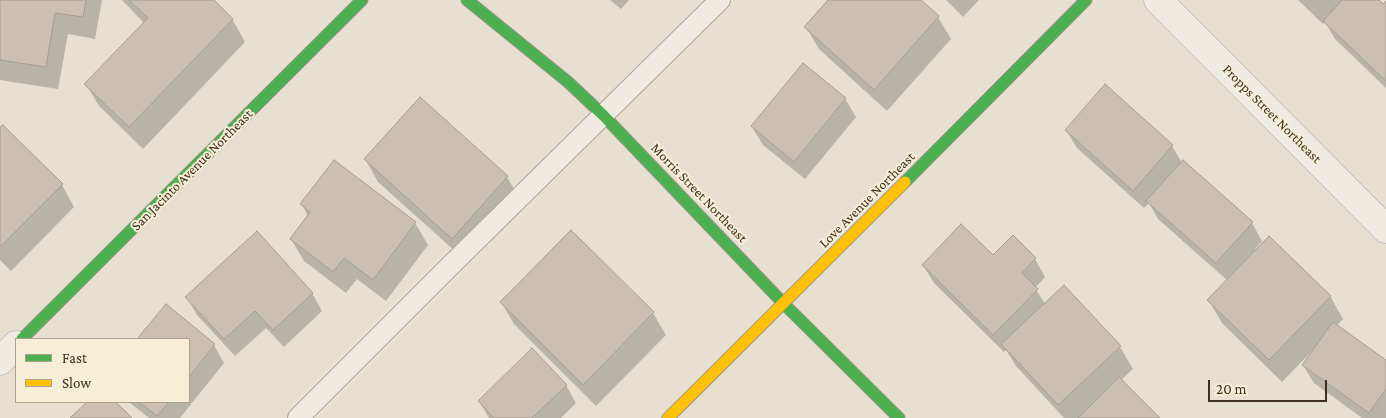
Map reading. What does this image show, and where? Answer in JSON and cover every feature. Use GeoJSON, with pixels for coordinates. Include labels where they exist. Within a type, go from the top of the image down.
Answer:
{"type":"FeatureCollection","features":[{"type":"Feature","properties":{"kind":"street","name":"San Jacinto Avenue Northeast"},"geometry":{"type":"LineString","coordinates":[[23,338],[362,0]]}},
{"type":"Feature","properties":{"kind":"street","name":"Morris Street Northeast"},"geometry":{"type":"LineString","coordinates":[[467,0],[568,82],[603,114],[784,304],[899,418]]}},
{"type":"Feature","properties":{"kind":"street","name":"Love Avenue Northeast"},"geometry":{"type":"LineString","coordinates":[[668,418],[1086,0]]}},
{"type":"Feature","properties":{"kind":"street","name":"Propps Street Northeast"},"geometry":{"type":"LineString","coordinates":[[1158,0],[1386,229]]}},
{"type":"Feature","properties":{"kind":"street"},"geometry":{"type":"LineString","coordinates":[[0,361],[15,346]]}},
{"type":"Feature","properties":{"kind":"lane"},"geometry":{"type":"LineString","coordinates":[[298,418],[720,0]]}},
{"type":"Feature","properties":{"kind":"building"},"geometry":{"type":"Polygon","coordinates":[[[0,0],[86,0],[83,17],[55,13],[46,67],[0,60],[0,0]]]}},
{"type":"Feature","properties":{"kind":"building"},"geometry":{"type":"Polygon","coordinates":[[[129,0],[214,0],[233,19],[129,127],[84,84],[148,18],[129,0]]]}},
{"type":"Feature","properties":{"kind":"building"},"geometry":{"type":"Polygon","coordinates":[[[828,0],[921,0],[939,16],[874,90],[804,27],[828,0]]]}},
{"type":"Feature","properties":{"kind":"building"},"geometry":{"type":"Polygon","coordinates":[[[1342,0],[1379,0],[1383,4],[1386,1],[1386,81],[1323,21],[1342,0]]]}},
{"type":"Feature","properties":{"kind":"building"},"geometry":{"type":"Polygon","coordinates":[[[803,63],[846,98],[794,162],[751,126],[803,63]]]}},
{"type":"Feature","properties":{"kind":"building"},"geometry":{"type":"Polygon","coordinates":[[[1105,84],[1173,145],[1133,191],[1065,130],[1105,84]]]}},
{"type":"Feature","properties":{"kind":"building"},"geometry":{"type":"Polygon","coordinates":[[[420,97],[508,176],[452,239],[364,159],[420,97]]]}},
{"type":"Feature","properties":{"kind":"building"},"geometry":{"type":"Polygon","coordinates":[[[3,125],[63,184],[0,247],[0,127],[3,125]]]}},
{"type":"Feature","properties":{"kind":"building"},"geometry":{"type":"Polygon","coordinates":[[[334,160],[416,222],[373,280],[344,258],[333,272],[290,239],[310,212],[300,204],[334,160]]]}},
{"type":"Feature","properties":{"kind":"building"},"geometry":{"type":"Polygon","coordinates":[[[1183,160],[1253,222],[1216,263],[1146,201],[1183,160]]]}},
{"type":"Feature","properties":{"kind":"building"},"geometry":{"type":"Polygon","coordinates":[[[961,224],[993,255],[1013,235],[1036,258],[1022,273],[1038,289],[993,335],[922,265],[961,224]]]}},
{"type":"Feature","properties":{"kind":"building"},"geometry":{"type":"Polygon","coordinates":[[[571,230],[654,312],[583,385],[500,302],[571,230]]]}},
{"type":"Feature","properties":{"kind":"building"},"geometry":{"type":"Polygon","coordinates":[[[257,231],[313,293],[273,330],[255,311],[224,339],[185,297],[257,231]]]}},
{"type":"Feature","properties":{"kind":"building"},"geometry":{"type":"Polygon","coordinates":[[[1269,236],[1331,296],[1269,360],[1207,300],[1269,236]]]}},
{"type":"Feature","properties":{"kind":"building"},"geometry":{"type":"Polygon","coordinates":[[[1064,285],[1121,346],[1058,405],[1001,344],[1064,285]]]}},
{"type":"Feature","properties":{"kind":"building"},"geometry":{"type":"Polygon","coordinates":[[[166,304],[215,344],[190,376],[190,338],[138,338],[166,304]]]}},
{"type":"Feature","properties":{"kind":"building"},"geometry":{"type":"Polygon","coordinates":[[[1333,322],[1386,360],[1386,389],[1369,413],[1302,365],[1333,322]]]}},
{"type":"Feature","properties":{"kind":"building"},"geometry":{"type":"Polygon","coordinates":[[[532,348],[567,385],[532,418],[494,418],[478,401],[532,348]]]}},
{"type":"Feature","properties":{"kind":"building"},"geometry":{"type":"Polygon","coordinates":[[[1119,377],[1160,418],[1078,418],[1119,377]]]}},
{"type":"Feature","properties":{"kind":"building"},"geometry":{"type":"Polygon","coordinates":[[[86,403],[117,403],[132,418],[70,418],[86,403]]]}},
{"type":"Feature","properties":{"kind":"building"},"geometry":{"type":"Polygon","coordinates":[[[140,403],[168,403],[157,416],[140,403]]]}},
{"type":"Feature","properties":{"kind":"traffic: fast"},"geometry":{"type":"LineString","coordinates":[[23,338],[362,0]]}},
{"type":"Feature","properties":{"kind":"traffic: fast"},"geometry":{"type":"LineString","coordinates":[[467,0],[568,82],[603,115],[784,304],[899,418]]}},
{"type":"Feature","properties":{"kind":"traffic: fast"},"geometry":{"type":"LineString","coordinates":[[905,182],[1086,0]]}},
{"type":"Feature","properties":{"kind":"traffic: slow"},"geometry":{"type":"LineString","coordinates":[[668,418],[905,182]]}}]}
